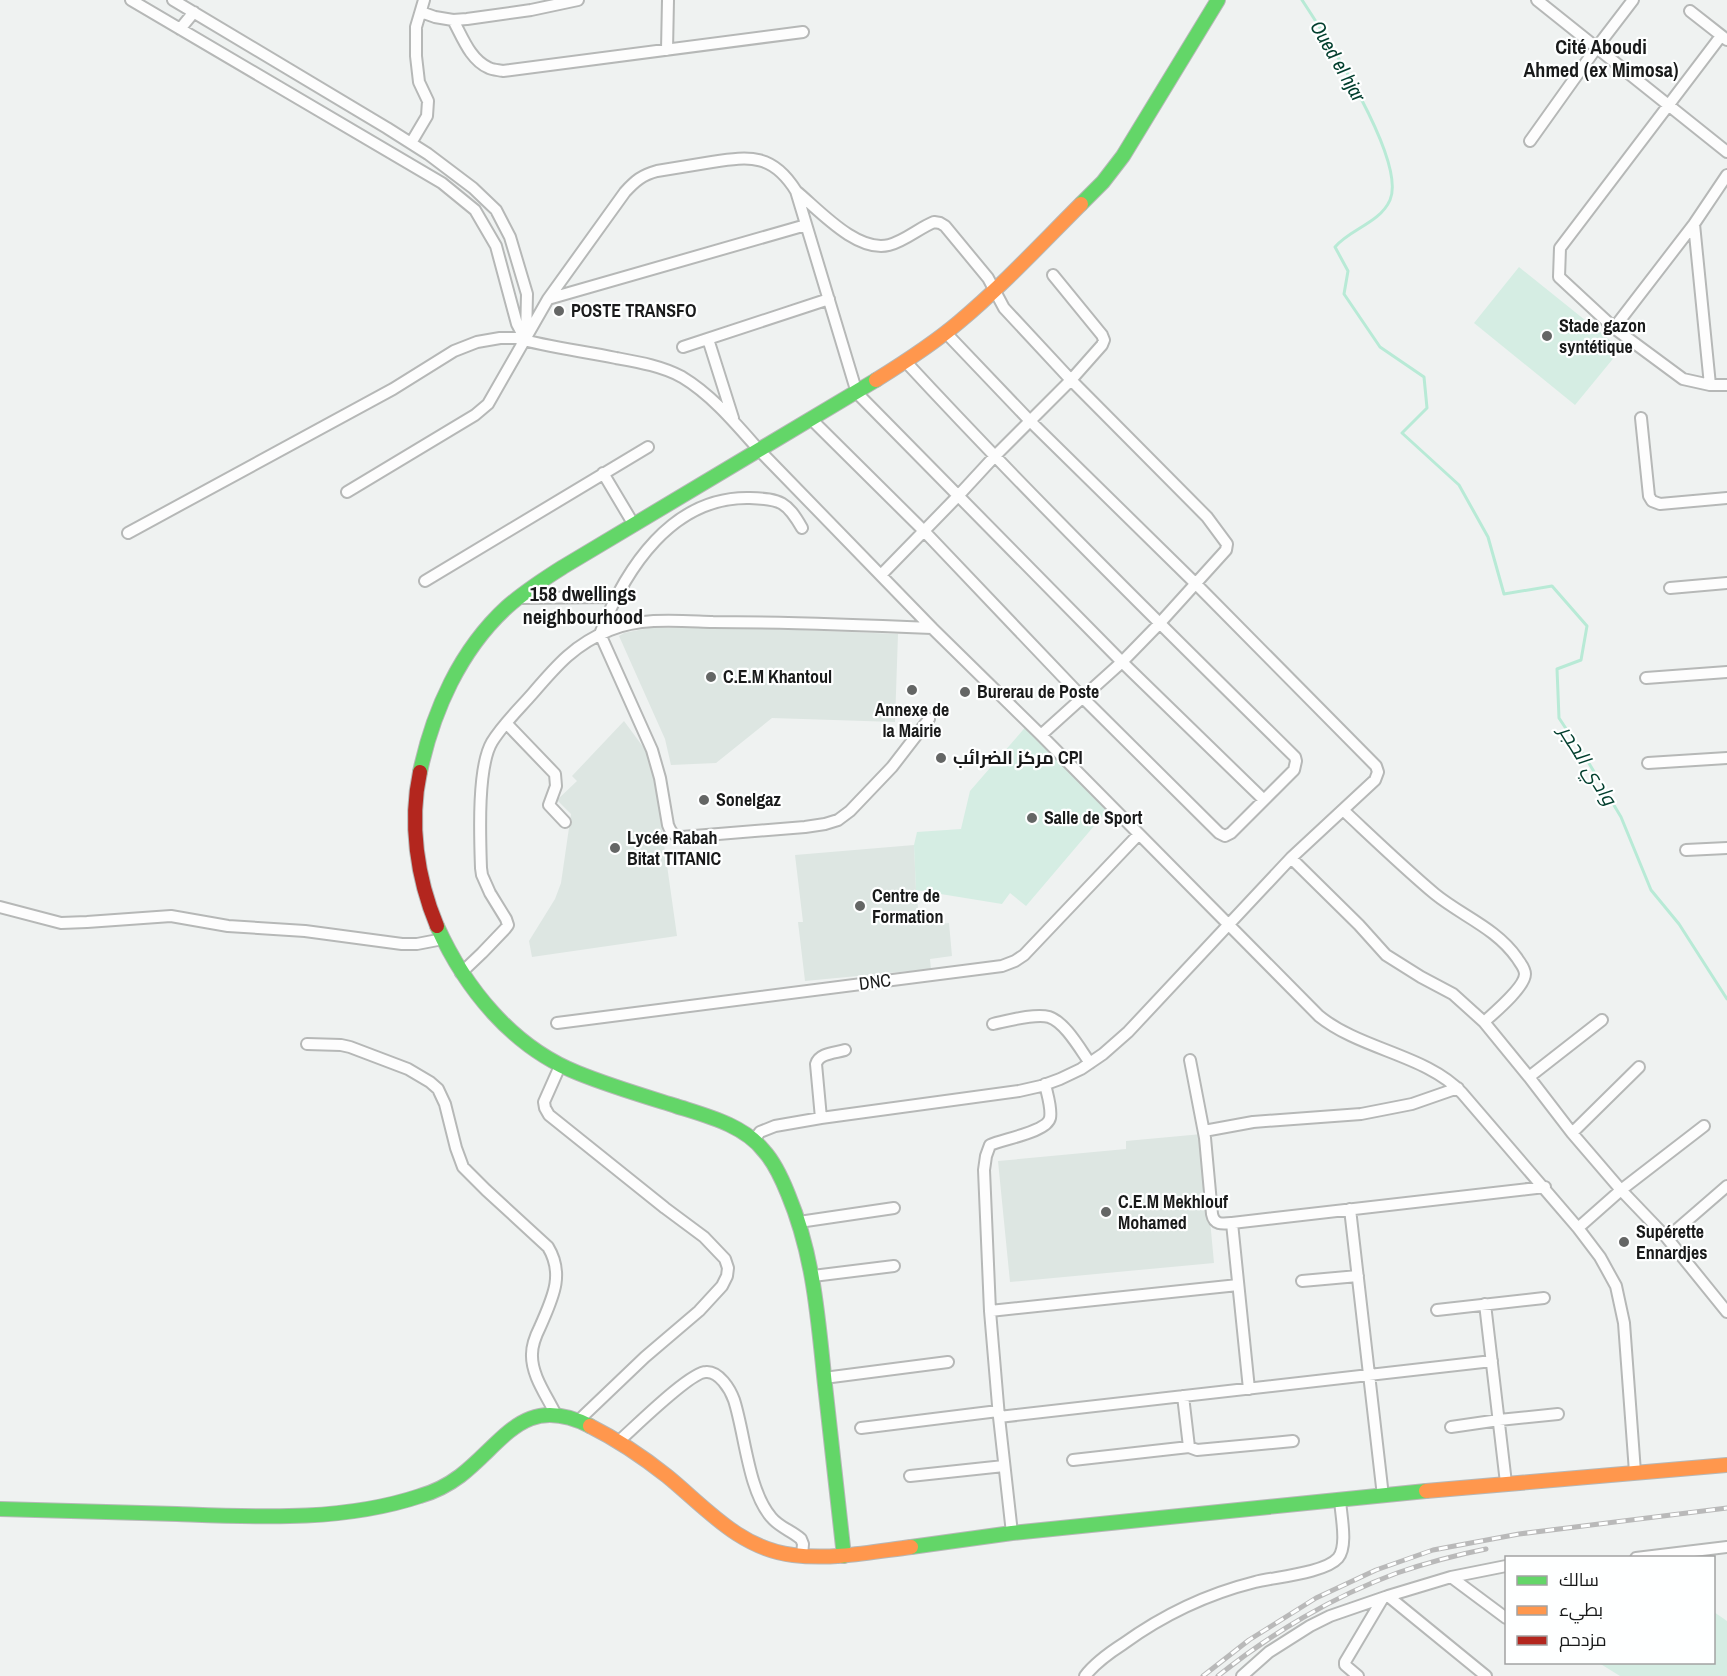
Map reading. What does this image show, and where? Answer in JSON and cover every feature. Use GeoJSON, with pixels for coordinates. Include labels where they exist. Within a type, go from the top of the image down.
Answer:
{"type":"FeatureCollection","features":[{"type":"Feature","properties":{"kind":"street"},"geometry":{"type":"LineString","coordinates":[[131,0],[442,183],[475,210],[496,246],[517,324],[526,341]]}},
{"type":"Feature","properties":{"kind":"street"},"geometry":{"type":"LineString","coordinates":[[173,0],[411,143],[473,188],[496,210],[510,237],[527,294],[526,341]]}},
{"type":"Feature","properties":{"kind":"street"},"geometry":{"type":"LineString","coordinates":[[411,143],[424,123],[428,108],[428,101],[419,82],[417,56],[416,27],[424,0]]}},
{"type":"Feature","properties":{"kind":"street"},"geometry":{"type":"LineString","coordinates":[[421,12],[453,20],[531,10],[578,0]]}},
{"type":"Feature","properties":{"kind":"street"},"geometry":{"type":"LineString","coordinates":[[667,50],[668,0]]}},
{"type":"Feature","properties":{"kind":"street"},"geometry":{"type":"LineString","coordinates":[[844,1556],[809,1254],[799,1222],[770,1158],[753,1140],[726,1125],[560,1066],[528,1045],[488,1008],[461,973],[428,904],[416,842],[419,774],[434,720],[461,665],[480,637],[505,610],[530,589],[557,572],[857,393],[946,333],[994,291],[1100,185],[1120,160],[1218,0]]}},
{"type":"Feature","properties":{"kind":"street"},"geometry":{"type":"LineString","coordinates":[[1537,0],[1727,152]]}},
{"type":"Feature","properties":{"kind":"street"},"geometry":{"type":"LineString","coordinates":[[1530,141],[1633,0]]}},
{"type":"Feature","properties":{"kind":"street"},"geometry":{"type":"LineString","coordinates":[[1690,11],[1724,38],[1668,105],[1560,248],[1559,277],[1614,328],[1683,379],[1710,385],[1727,385]]}},
{"type":"Feature","properties":{"kind":"street"},"geometry":{"type":"LineString","coordinates":[[180,30],[194,12]]}},
{"type":"Feature","properties":{"kind":"street"},"geometry":{"type":"LineString","coordinates":[[453,20],[478,61],[489,68],[503,71],[803,32]]}},
{"type":"Feature","properties":{"kind":"street"},"geometry":{"type":"LineString","coordinates":[[347,492],[482,410],[492,398],[549,299],[635,181],[657,171],[741,158],[768,163],[780,170],[796,191],[857,393],[1122,662],[1264,800]]}},
{"type":"Feature","properties":{"kind":"street"},"geometry":{"type":"LineString","coordinates":[[1614,328],[1694,224],[1727,175]]}},
{"type":"Feature","properties":{"kind":"street"},"geometry":{"type":"LineString","coordinates":[[796,191],[847,233],[869,245],[887,245],[931,224],[940,223],[945,226],[988,278],[1004,308],[1071,380],[1207,517],[1227,544],[1226,550],[1196,584],[1122,662],[1041,735]]}},
{"type":"Feature","properties":{"kind":"street"},"geometry":{"type":"LineString","coordinates":[[1694,224],[1710,385]]}},
{"type":"Feature","properties":{"kind":"street"},"geometry":{"type":"LineString","coordinates":[[549,299],[806,225]]}},
{"type":"Feature","properties":{"kind":"street"},"geometry":{"type":"LineString","coordinates":[[881,575],[1100,348],[1104,340],[1102,335],[1053,275]]}},
{"type":"Feature","properties":{"kind":"street"},"geometry":{"type":"LineString","coordinates":[[683,347],[829,299]]}},
{"type":"Feature","properties":{"kind":"street"},"geometry":{"type":"LineString","coordinates":[[753,1140],[760,1132],[774,1126],[1019,1091],[1060,1079],[1090,1063],[1128,1032],[1291,858],[1375,780],[1378,772],[1377,768],[1196,584],[1031,422],[946,333]]}},
{"type":"Feature","properties":{"kind":"street"},"geometry":{"type":"LineString","coordinates":[[128,533],[393,389],[454,351],[477,342],[507,338],[526,341],[637,362],[661,368],[681,377],[698,388],[734,422],[932,628],[1041,735],[1318,1016],[1355,1038],[1433,1071],[1458,1088],[1545,1187],[1600,1257],[1613,1280],[1619,1297],[1624,1323],[1635,1472]]}},
{"type":"Feature","properties":{"kind":"street"},"geometry":{"type":"LineString","coordinates":[[708,339],[734,422]]}},
{"type":"Feature","properties":{"kind":"street"},"geometry":{"type":"LineString","coordinates":[[812,420],[924,531],[1083,698],[1221,834],[1225,836],[1231,833],[1294,770],[1295,757],[1159,624],[994,457],[905,361]]}},
{"type":"Feature","properties":{"kind":"street"},"geometry":{"type":"LineString","coordinates":[[1641,418],[1649,496],[1652,501],[1660,504],[1727,498]]}},
{"type":"Feature","properties":{"kind":"street"},"geometry":{"type":"LineString","coordinates":[[425,581],[648,447]]}},
{"type":"Feature","properties":{"kind":"street"},"geometry":{"type":"LineString","coordinates":[[603,473],[634,525]]}},
{"type":"Feature","properties":{"kind":"street"},"geometry":{"type":"LineString","coordinates":[[802,528],[786,506],[773,500],[732,498],[707,504],[662,534],[645,552],[616,597],[600,634],[652,750],[660,778],[668,825],[673,834],[677,836],[805,827],[835,822],[850,811],[892,767],[928,719]]}},
{"type":"Feature","properties":{"kind":"street"},"geometry":{"type":"LineString","coordinates":[[1670,588],[1727,583]]}},
{"type":"Feature","properties":{"kind":"street"},"geometry":{"type":"LineString","coordinates":[[519,598],[616,597]]}},
{"type":"Feature","properties":{"kind":"street"},"geometry":{"type":"LineString","coordinates":[[461,973],[508,925],[484,881],[481,868],[480,816],[485,762],[493,741],[562,660],[576,647],[612,629],[657,621],[772,622],[932,628]]}},
{"type":"Feature","properties":{"kind":"street"},"geometry":{"type":"LineString","coordinates":[[1646,678],[1727,672]]}},
{"type":"Feature","properties":{"kind":"street"},"geometry":{"type":"LineString","coordinates":[[507,724],[555,774],[556,786],[549,805],[564,822]]}},
{"type":"Feature","properties":{"kind":"street"},"geometry":{"type":"LineString","coordinates":[[1648,763],[1727,758]]}},
{"type":"Feature","properties":{"kind":"street"},"geometry":{"type":"LineString","coordinates":[[1343,810],[1436,895],[1498,937],[1511,950],[1525,970],[1524,980],[1517,990],[1484,1022]]}},
{"type":"Feature","properties":{"kind":"street","name":"DNC"},"geometry":{"type":"LineString","coordinates":[[557,1023],[1002,966],[1024,955],[1139,834]]}},
{"type":"Feature","properties":{"kind":"street"},"geometry":{"type":"LineString","coordinates":[[1686,850],[1727,848]]}},
{"type":"Feature","properties":{"kind":"street"},"geometry":{"type":"LineString","coordinates":[[1291,858],[1386,955],[1421,978],[1453,994],[1484,1022],[1572,1133],[1621,1190],[1723,1298],[1727,1312]]}},
{"type":"Feature","properties":{"kind":"street"},"geometry":{"type":"LineString","coordinates":[[0,907],[67,923],[171,916],[228,926],[305,931],[402,944],[417,944],[443,939]]}},
{"type":"Feature","properties":{"kind":"street"},"geometry":{"type":"LineString","coordinates":[[993,1024],[1040,1016],[1049,1017],[1064,1028],[1090,1063]]}},
{"type":"Feature","properties":{"kind":"street"},"geometry":{"type":"LineString","coordinates":[[1529,1077],[1602,1020]]}},
{"type":"Feature","properties":{"kind":"street"},"geometry":{"type":"LineString","coordinates":[[307,1044],[350,1047],[408,1069],[430,1082],[442,1096],[463,1167],[548,1247],[556,1265],[555,1286],[536,1335],[532,1355],[535,1372],[556,1415]]}},
{"type":"Feature","properties":{"kind":"street"},"geometry":{"type":"LineString","coordinates":[[821,1118],[816,1061],[820,1056],[845,1050]]}},
{"type":"Feature","properties":{"kind":"street"},"geometry":{"type":"LineString","coordinates":[[1190,1060],[1204,1131],[1215,1222],[1232,1224],[1545,1187]]}},
{"type":"Feature","properties":{"kind":"street"},"geometry":{"type":"LineString","coordinates":[[560,1066],[544,1102],[544,1108],[549,1115],[704,1237],[725,1259],[729,1268],[725,1282],[704,1305],[579,1420]]}},
{"type":"Feature","properties":{"kind":"street"},"geometry":{"type":"LineString","coordinates":[[1572,1133],[1639,1067]]}},
{"type":"Feature","properties":{"kind":"street"},"geometry":{"type":"LineString","coordinates":[[1012,1533],[990,1311],[984,1170],[990,1145],[1035,1130],[1048,1122],[1050,1115],[1045,1084]]}},
{"type":"Feature","properties":{"kind":"street"},"geometry":{"type":"LineString","coordinates":[[1204,1131],[1253,1122],[1361,1114],[1412,1104],[1458,1088]]}},
{"type":"Feature","properties":{"kind":"street"},"geometry":{"type":"LineString","coordinates":[[1578,1228],[1621,1190],[1704,1126]]}},
{"type":"Feature","properties":{"kind":"street"},"geometry":{"type":"LineString","coordinates":[[1667,1238],[1727,1186]]}},
{"type":"Feature","properties":{"kind":"street"},"geometry":{"type":"LineString","coordinates":[[799,1222],[894,1208]]}},
{"type":"Feature","properties":{"kind":"street"},"geometry":{"type":"LineString","coordinates":[[1350,1209],[1383,1496]]}},
{"type":"Feature","properties":{"kind":"street"},"geometry":{"type":"LineString","coordinates":[[1232,1224],[1249,1389]]}},
{"type":"Feature","properties":{"kind":"street"},"geometry":{"type":"LineString","coordinates":[[813,1276],[894,1266]]}},
{"type":"Feature","properties":{"kind":"street"},"geometry":{"type":"LineString","coordinates":[[1302,1281],[1358,1276]]}},
{"type":"Feature","properties":{"kind":"street"},"geometry":{"type":"LineString","coordinates":[[990,1311],[1238,1285]]}},
{"type":"Feature","properties":{"kind":"street"},"geometry":{"type":"LineString","coordinates":[[1437,1310],[1544,1298]]}},
{"type":"Feature","properties":{"kind":"street"},"geometry":{"type":"LineString","coordinates":[[1485,1304],[1506,1484]]}},
{"type":"Feature","properties":{"kind":"street"},"geometry":{"type":"LineString","coordinates":[[861,1428],[1249,1389],[1492,1361]]}},
{"type":"Feature","properties":{"kind":"street"},"geometry":{"type":"LineString","coordinates":[[824,1378],[948,1362]]}},
{"type":"Feature","properties":{"kind":"street"},"geometry":{"type":"LineString","coordinates":[[619,1441],[683,1385],[702,1372],[712,1373],[727,1386],[734,1400],[759,1496],[775,1522],[801,1539],[802,1556]]}},
{"type":"Feature","properties":{"kind":"street"},"geometry":{"type":"LineString","coordinates":[[1183,1396],[1188,1447]]}},
{"type":"Feature","properties":{"kind":"street"},"geometry":{"type":"LineString","coordinates":[[1451,1427],[1558,1414]]}},
{"type":"Feature","properties":{"kind":"street"},"geometry":{"type":"LineString","coordinates":[[0,1509],[222,1516],[316,1516],[355,1511],[406,1500],[439,1489],[463,1475],[513,1427],[534,1418],[556,1415],[579,1420],[619,1441],[651,1463],[732,1532],[765,1548],[802,1556],[844,1556],[1012,1533],[1506,1484],[1727,1465]]}},
{"type":"Feature","properties":{"kind":"street"},"geometry":{"type":"LineString","coordinates":[[1073,1460],[1188,1447],[1197,1450],[1293,1441]]}},
{"type":"Feature","properties":{"kind":"street"},"geometry":{"type":"LineString","coordinates":[[910,1476],[1004,1466]]}},
{"type":"Feature","properties":{"kind":"street"},"geometry":{"type":"LineString","coordinates":[[1084,1676],[1109,1653],[1148,1626],[1175,1611],[1225,1590],[1316,1569],[1335,1561],[1344,1548],[1340,1500]]}},
{"type":"Feature","properties":{"kind":"street"},"geometry":{"type":"LineString","coordinates":[[1647,1556],[1725,1549]]}},
{"type":"Feature","properties":{"kind":"street"},"geometry":{"type":"LineString","coordinates":[[1242,1676],[1269,1652],[1310,1626],[1349,1609],[1451,1577],[1505,1566]]}},
{"type":"Feature","properties":{"kind":"street"},"geometry":{"type":"LineString","coordinates":[[1451,1577],[1505,1617]]}},
{"type":"Feature","properties":{"kind":"street"},"geometry":{"type":"LineString","coordinates":[[1358,1676],[1345,1665],[1345,1662],[1386,1597]]}},
{"type":"Feature","properties":{"kind":"street"},"geometry":{"type":"LineString","coordinates":[[1386,1597],[1486,1676]]}},
{"type":"Feature","properties":{"kind":"shaded area","name":"C.E.M Khantoul"},"geometry":{"type":"Polygon","coordinates":[[[649,628],[747,628],[898,634],[895,722],[772,718],[716,763],[671,765],[665,739],[619,636],[649,628]]]}},
{"type":"Feature","properties":{"kind":"shaded area","name":"Lycée Rabah Bitat TITANIC"},"geometry":{"type":"Polygon","coordinates":[[[624,721],[652,759],[677,936],[532,957],[529,941],[555,899],[561,883],[571,814],[557,800],[577,781],[572,776],[624,721]]]}},
{"type":"Feature","properties":{"kind":"shaded area","name":"Centre de Formation"},"geometry":{"type":"Polygon","coordinates":[[[914,845],[920,925],[949,923],[952,956],[930,959],[931,969],[805,981],[798,922],[803,922],[795,855],[914,845]]]}},
{"type":"Feature","properties":{"kind":"shaded area","name":"C.E.M Mekhlouf Mohamed"},"geometry":{"type":"Polygon","coordinates":[[[1202,1134],[1214,1263],[1010,1282],[998,1161],[1126,1149],[1126,1141],[1202,1134]]]}},
{"type":"Feature","properties":{"kind":"green space","name":"Stade gazon syntétique"},"geometry":{"type":"Polygon","coordinates":[[[1519,267],[1621,349],[1575,405],[1474,323],[1519,267]]]}},
{"type":"Feature","properties":{"kind":"green space","name":"Salle de Sport"},"geometry":{"type":"Polygon","coordinates":[[[1029,723],[1111,806],[1026,906],[1010,893],[1002,904],[916,890],[914,845],[917,832],[961,829],[970,791],[1029,723]]]}},
{"type":"Feature","properties":{"kind":"green space"},"geometry":{"type":"Polygon","coordinates":[[[1715,1613],[1727,1621],[1727,1676],[1620,1676],[1601,1664],[1715,1664],[1715,1613]]]}},
{"type":"Feature","properties":{"kind":"waterway","name":"وادي الحجر"},"geometry":{"type":"LineString","coordinates":[[1302,0],[1361,98],[1387,157],[1392,182],[1390,200],[1379,215],[1335,247],[1348,271],[1344,294],[1380,347],[1424,377],[1427,408],[1402,433],[1459,485],[1488,537],[1504,594],[1552,586],[1587,626],[1581,660],[1557,669],[1559,718],[1621,817],[1651,890],[1679,924],[1727,999]]}},
{"type":"Feature","properties":{"kind":"railway"},"geometry":{"type":"LineString","coordinates":[[1203,1676],[1249,1640],[1316,1598],[1376,1570],[1433,1550],[1519,1534],[1727,1508]]}},
{"type":"Feature","properties":{"kind":"railway"},"geometry":{"type":"LineString","coordinates":[[1218,1676],[1259,1645],[1303,1617],[1373,1582],[1408,1569],[1486,1549]]}},
{"type":"Feature","properties":{"kind":"traffic: fast"},"geometry":{"type":"LineString","coordinates":[[1081,204],[1103,182],[1123,156],[1218,0]]}},
{"type":"Feature","properties":{"kind":"traffic: fast"},"geometry":{"type":"LineString","coordinates":[[420,772],[432,727],[462,662],[475,642],[507,607],[563,567],[876,380]]}},
{"type":"Feature","properties":{"kind":"traffic: fast"},"geometry":{"type":"LineString","coordinates":[[437,926],[448,949],[477,993],[493,1013],[532,1048],[554,1062],[590,1078],[724,1122],[756,1142],[772,1161],[797,1217],[814,1288],[844,1556]]}},
{"type":"Feature","properties":{"kind":"traffic: fast"},"geometry":{"type":"LineString","coordinates":[[0,1509],[238,1516],[299,1516],[360,1510],[420,1496],[446,1485],[460,1476],[504,1436],[532,1418],[548,1415],[567,1417],[590,1426]]}},
{"type":"Feature","properties":{"kind":"traffic: fast"},"geometry":{"type":"LineString","coordinates":[[911,1547],[1012,1533],[1426,1491]]}},
{"type":"Feature","properties":{"kind":"traffic: slow"},"geometry":{"type":"LineString","coordinates":[[876,380],[919,353],[959,322],[1081,204]]}},
{"type":"Feature","properties":{"kind":"traffic: slow"},"geometry":{"type":"LineString","coordinates":[[590,1426],[649,1462],[740,1536],[774,1551],[822,1557],[911,1547]]}},
{"type":"Feature","properties":{"kind":"traffic: slow"},"geometry":{"type":"LineString","coordinates":[[1426,1491],[1727,1465]]}},
{"type":"Feature","properties":{"kind":"traffic: jam"},"geometry":{"type":"LineString","coordinates":[[420,772],[415,811],[417,850],[424,889],[437,926]]}},
{"type":"Feature","properties":{"kind":"place","name":"POSTE TRANSFO"},"geometry":{"type":"Point","coordinates":[559,311]}},
{"type":"Feature","properties":{"kind":"place","name":"Stade gazon syntétique"},"geometry":{"type":"Point","coordinates":[1547,336]}},
{"type":"Feature","properties":{"kind":"place","name":"C.E.M Khantoul"},"geometry":{"type":"Point","coordinates":[711,677]}},
{"type":"Feature","properties":{"kind":"place","name":"Annexe de la Mairie"},"geometry":{"type":"Point","coordinates":[912,690]}},
{"type":"Feature","properties":{"kind":"place","name":"Burerau de Poste"},"geometry":{"type":"Point","coordinates":[965,692]}},
{"type":"Feature","properties":{"kind":"place","name":"مركز الضرائب CPI"},"geometry":{"type":"Point","coordinates":[941,758]}},
{"type":"Feature","properties":{"kind":"place","name":"Sonelgaz"},"geometry":{"type":"Point","coordinates":[704,800]}},
{"type":"Feature","properties":{"kind":"place","name":"Salle de Sport"},"geometry":{"type":"Point","coordinates":[1032,818]}},
{"type":"Feature","properties":{"kind":"place","name":"Lycée Rabah Bitat TITANIC"},"geometry":{"type":"Point","coordinates":[615,848]}},
{"type":"Feature","properties":{"kind":"place","name":"Centre de Formation"},"geometry":{"type":"Point","coordinates":[860,906]}},
{"type":"Feature","properties":{"kind":"place","name":"C.E.M Mekhlouf Mohamed"},"geometry":{"type":"Point","coordinates":[1106,1212]}},
{"type":"Feature","properties":{"kind":"place","name":"Supérette Ennardjes"},"geometry":{"type":"Point","coordinates":[1624,1242]}},
{"type":"Feature","properties":{"kind":"district","name":"Cité Aboudi Ahmed (ex Mimosa)"},"geometry":{"type":"Point","coordinates":[1601,58]}},
{"type":"Feature","properties":{"kind":"district","name":"158 dwellings neighbourhood"},"geometry":{"type":"Point","coordinates":[583,606]}},
{"type":"Feature","properties":{"kind":"water label","name":"Oued el hjar"},"geometry":{"type":"Point","coordinates":[1338,61]}}]}
